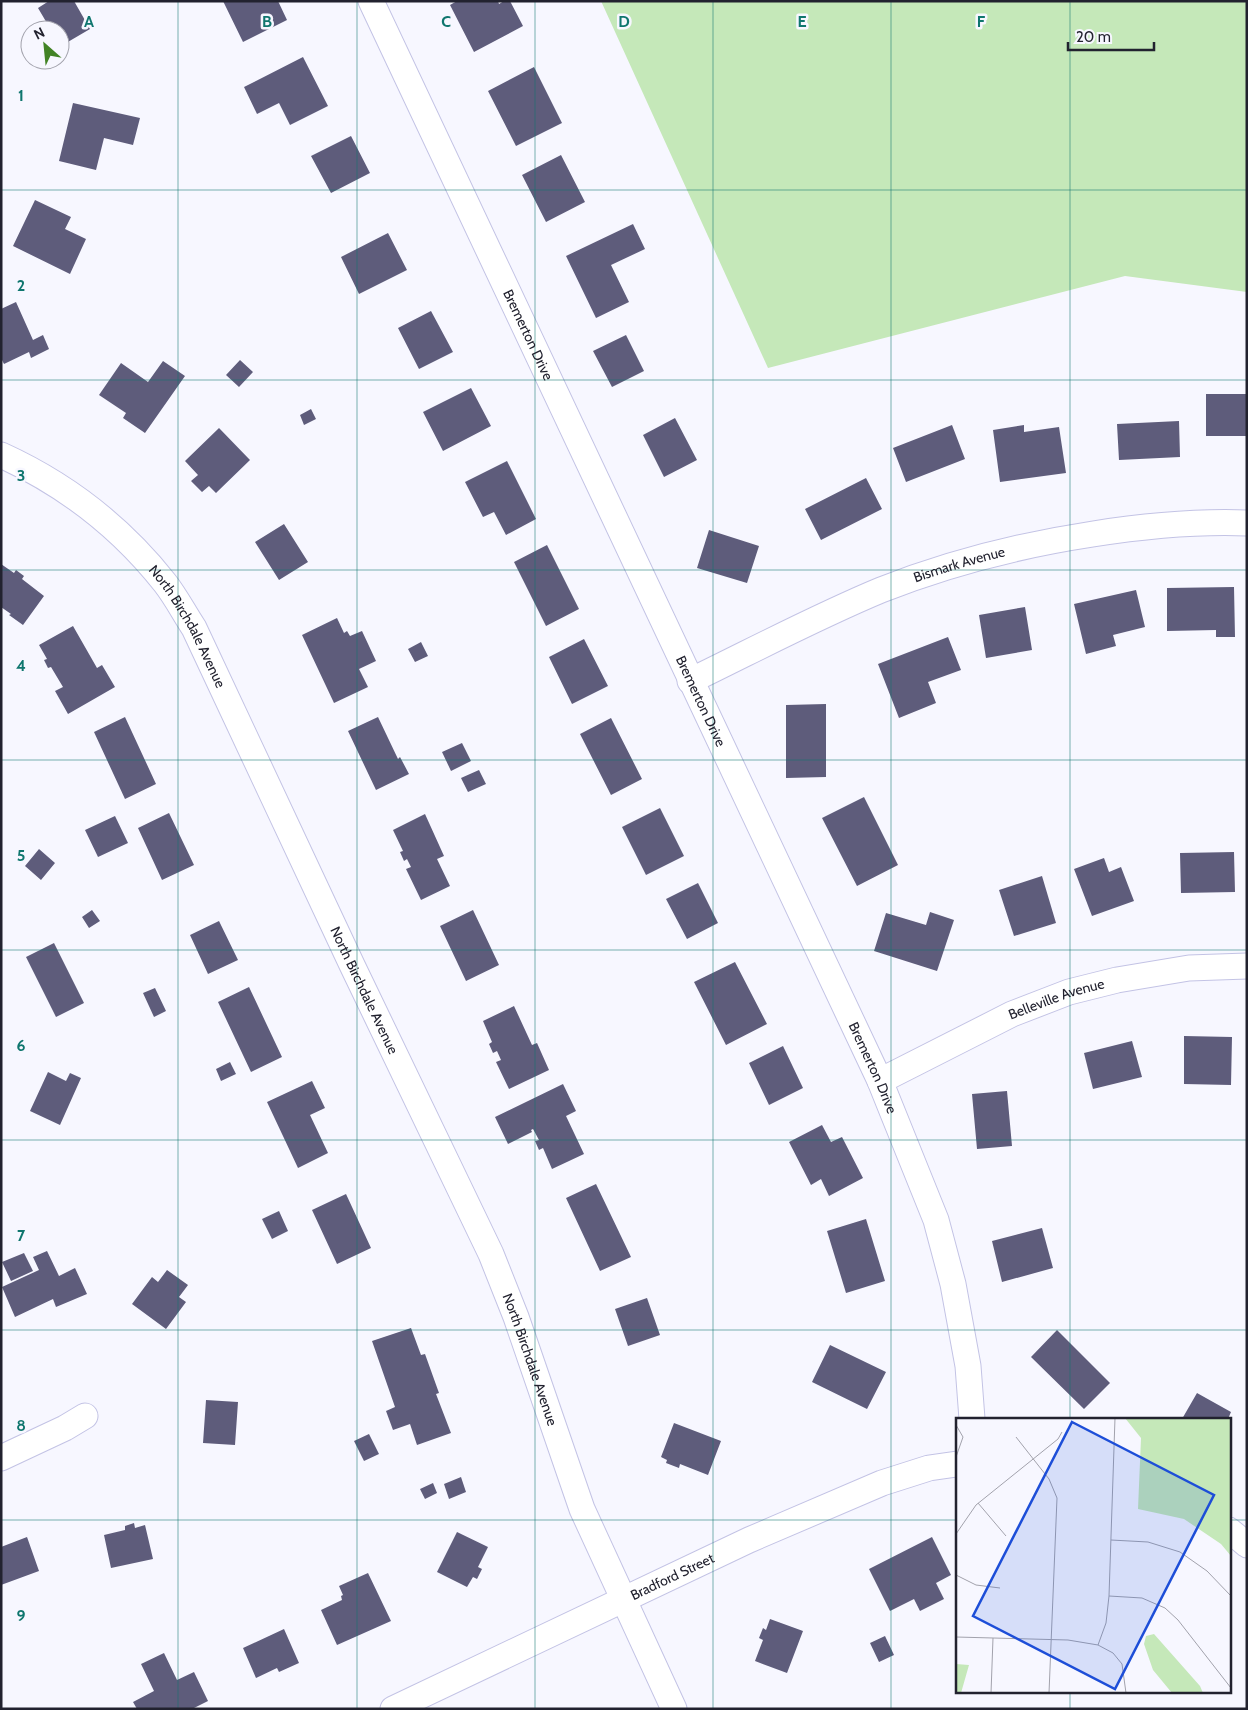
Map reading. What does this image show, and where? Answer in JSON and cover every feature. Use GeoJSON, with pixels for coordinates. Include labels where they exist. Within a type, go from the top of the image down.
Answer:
{"type":"FeatureCollection","features":[{"type":"Feature","properties":{"kind":"street","name":"Bremerton Drive"},"geometry":{"type":"LineString","coordinates":[[371,1],[880,1081],[936,1220],[952,1284],[968,1366],[972,1418]]}},
{"type":"Feature","properties":{"kind":"street","name":"North Birchdale Avenue"},"geometry":{"type":"LineString","coordinates":[[1,455],[42,475],[86,503],[125,537],[166,584],[194,628],[352,965],[491,1254],[516,1316],[582,1509],[674,1709]]}},
{"type":"Feature","properties":{"kind":"street","name":"Bismark Avenue"},"geometry":{"type":"LineString","coordinates":[[690,681],[824,615],[883,590],[960,563],[1038,543],[1134,528],[1216,522],[1247,524]]}},
{"type":"Feature","properties":{"kind":"street","name":"Belleville Avenue"},"geometry":{"type":"LineString","coordinates":[[880,1081],[1012,1014],[1070,992],[1117,980],[1189,968],[1247,966]]}},
{"type":"Feature","properties":{"kind":"street"},"geometry":{"type":"LineString","coordinates":[[1,1458],[86,1416]]}},
{"type":"Feature","properties":{"kind":"street","name":"Bradford Street"},"geometry":{"type":"LineString","coordinates":[[393,1709],[749,1540],[882,1483],[929,1468],[956,1464]]}},
{"type":"Feature","properties":{"kind":"street"},"geometry":{"type":"LineString","coordinates":[[1230,1531],[1247,1545]]}},
{"type":"Feature","properties":{"kind":"green space"},"geometry":{"type":"Polygon","coordinates":[[[601,1],[1247,1],[1247,292],[1125,276],[768,368],[601,1]]]}},
{"type":"Feature","properties":{"kind":"building"},"geometry":{"type":"Polygon","coordinates":[[[49,1],[74,1],[90,29],[70,41],[70,20],[45,20],[38,8],[49,1]]]}},
{"type":"Feature","properties":{"kind":"building"},"geometry":{"type":"Polygon","coordinates":[[[223,1],[278,1],[287,20],[243,42],[223,1]]]}},
{"type":"Feature","properties":{"kind":"building"},"geometry":{"type":"Polygon","coordinates":[[[457,1],[498,1],[499,4],[504,1],[510,1],[523,26],[474,52],[450,5],[457,1]]]}},
{"type":"Feature","properties":{"kind":"building"},"geometry":{"type":"Polygon","coordinates":[[[303,57],[328,106],[290,125],[279,103],[257,114],[244,87],[303,57]]]}},
{"type":"Feature","properties":{"kind":"building"},"geometry":{"type":"Polygon","coordinates":[[[534,67],[562,123],[516,146],[488,91],[534,67]]]}},
{"type":"Feature","properties":{"kind":"building"},"geometry":{"type":"Polygon","coordinates":[[[73,103],[140,118],[133,145],[104,138],[96,170],[59,161],[73,103]]]}},
{"type":"Feature","properties":{"kind":"building"},"geometry":{"type":"Polygon","coordinates":[[[351,136],[370,173],[331,193],[311,156],[351,136]]]}},
{"type":"Feature","properties":{"kind":"building"},"geometry":{"type":"Polygon","coordinates":[[[561,155],[585,202],[546,222],[522,175],[561,155]]]}},
{"type":"Feature","properties":{"kind":"building"},"geometry":{"type":"Polygon","coordinates":[[[35,200],[71,217],[65,229],[86,239],[70,274],[13,246],[35,200]]]}},
{"type":"Feature","properties":{"kind":"building"},"geometry":{"type":"Polygon","coordinates":[[[633,224],[645,249],[611,265],[629,302],[596,318],[566,256],[633,224]]]}},
{"type":"Feature","properties":{"kind":"building"},"geometry":{"type":"Polygon","coordinates":[[[388,233],[407,270],[359,294],[341,257],[388,233]]]}},
{"type":"Feature","properties":{"kind":"building"},"geometry":{"type":"Polygon","coordinates":[[[16,302],[33,340],[43,335],[49,349],[31,358],[29,352],[4,364],[1,358],[1,309],[16,302]]]}},
{"type":"Feature","properties":{"kind":"building"},"geometry":{"type":"Polygon","coordinates":[[[431,311],[453,352],[419,369],[398,328],[431,311]]]}},
{"type":"Feature","properties":{"kind":"building"},"geometry":{"type":"Polygon","coordinates":[[[626,335],[644,371],[612,387],[593,351],[626,335]]]}},
{"type":"Feature","properties":{"kind":"building"},"geometry":{"type":"Polygon","coordinates":[[[240,360],[253,372],[239,387],[226,375],[240,360]]]}},
{"type":"Feature","properties":{"kind":"building"},"geometry":{"type":"Polygon","coordinates":[[[163,361],[185,376],[145,433],[123,418],[126,413],[99,395],[121,363],[148,382],[163,361]]]}},
{"type":"Feature","properties":{"kind":"building"},"geometry":{"type":"Polygon","coordinates":[[[471,388],[491,426],[443,451],[423,412],[471,388]]]}},
{"type":"Feature","properties":{"kind":"building"},"geometry":{"type":"Polygon","coordinates":[[[1206,394],[1247,394],[1247,436],[1206,436],[1206,394]]]}},
{"type":"Feature","properties":{"kind":"building"},"geometry":{"type":"Polygon","coordinates":[[[311,409],[316,419],[304,425],[300,415],[311,409]]]}},
{"type":"Feature","properties":{"kind":"building"},"geometry":{"type":"Polygon","coordinates":[[[675,418],[697,460],[664,477],[643,435],[675,418]]]}},
{"type":"Feature","properties":{"kind":"building"},"geometry":{"type":"Polygon","coordinates":[[[1179,421],[1180,457],[1119,460],[1117,424],[1179,421]]]}},
{"type":"Feature","properties":{"kind":"building"},"geometry":{"type":"Polygon","coordinates":[[[952,425],[965,459],[906,482],[893,448],[952,425]]]}},
{"type":"Feature","properties":{"kind":"building"},"geometry":{"type":"Polygon","coordinates":[[[1024,425],[1024,432],[1059,427],[1066,473],[1000,482],[993,430],[1024,425]]]}},
{"type":"Feature","properties":{"kind":"building"},"geometry":{"type":"Polygon","coordinates":[[[219,428],[250,460],[216,493],[209,486],[202,492],[191,481],[198,475],[185,461],[219,428]]]}},
{"type":"Feature","properties":{"kind":"building"},"geometry":{"type":"Polygon","coordinates":[[[507,461],[536,519],[506,535],[494,512],[483,517],[465,482],[507,461]]]}},
{"type":"Feature","properties":{"kind":"building"},"geometry":{"type":"Polygon","coordinates":[[[866,478],[882,509],[821,540],[805,509],[866,478]]]}},
{"type":"Feature","properties":{"kind":"building"},"geometry":{"type":"Polygon","coordinates":[[[284,524],[308,562],[279,580],[255,542],[284,524]]]}},
{"type":"Feature","properties":{"kind":"building"},"geometry":{"type":"Polygon","coordinates":[[[709,530],[759,546],[747,583],[697,568],[709,530]]]}},
{"type":"Feature","properties":{"kind":"building"},"geometry":{"type":"Polygon","coordinates":[[[547,545],[579,609],[546,626],[514,562],[547,545]]]}},
{"type":"Feature","properties":{"kind":"building"},"geometry":{"type":"Polygon","coordinates":[[[1,564],[14,573],[16,570],[24,576],[22,579],[44,596],[23,625],[1,607],[1,564]]]}},
{"type":"Feature","properties":{"kind":"building"},"geometry":{"type":"Polygon","coordinates":[[[1234,587],[1235,637],[1216,637],[1216,630],[1167,631],[1167,588],[1234,587]]]}},
{"type":"Feature","properties":{"kind":"building"},"geometry":{"type":"Polygon","coordinates":[[[1136,590],[1145,627],[1113,635],[1116,646],[1086,654],[1074,604],[1136,590]]]}},
{"type":"Feature","properties":{"kind":"building"},"geometry":{"type":"Polygon","coordinates":[[[1025,607],[1032,650],[986,658],[979,615],[1025,607]]]}},
{"type":"Feature","properties":{"kind":"building"},"geometry":{"type":"Polygon","coordinates":[[[337,618],[344,633],[347,631],[350,636],[362,631],[376,661],[359,669],[368,687],[334,703],[302,635],[337,618]]]}},
{"type":"Feature","properties":{"kind":"building"},"geometry":{"type":"Polygon","coordinates":[[[73,626],[97,668],[102,665],[115,687],[68,714],[55,691],[63,687],[51,667],[48,668],[44,660],[47,659],[39,645],[73,626]]]}},
{"type":"Feature","properties":{"kind":"building"},"geometry":{"type":"Polygon","coordinates":[[[948,637],[961,670],[928,682],[936,703],[899,718],[878,664],[948,637]]]}},
{"type":"Feature","properties":{"kind":"building"},"geometry":{"type":"Polygon","coordinates":[[[584,639],[608,686],[572,704],[549,657],[584,639]]]}},
{"type":"Feature","properties":{"kind":"building"},"geometry":{"type":"Polygon","coordinates":[[[421,642],[428,656],[415,662],[408,649],[421,642]]]}},
{"type":"Feature","properties":{"kind":"building"},"geometry":{"type":"Polygon","coordinates":[[[826,704],[826,777],[786,778],[786,705],[826,704]]]}},
{"type":"Feature","properties":{"kind":"building"},"geometry":{"type":"Polygon","coordinates":[[[125,717],[156,784],[125,799],[94,732],[125,717]]]}},
{"type":"Feature","properties":{"kind":"building"},"geometry":{"type":"Polygon","coordinates":[[[378,717],[398,759],[400,757],[409,774],[376,790],[348,731],[378,717]]]}},
{"type":"Feature","properties":{"kind":"building"},"geometry":{"type":"Polygon","coordinates":[[[611,718],[642,779],[611,795],[580,734],[611,718]]]}},
{"type":"Feature","properties":{"kind":"building"},"geometry":{"type":"Polygon","coordinates":[[[462,743],[471,761],[451,771],[442,752],[462,743]]]}},
{"type":"Feature","properties":{"kind":"building"},"geometry":{"type":"Polygon","coordinates":[[[479,770],[486,784],[468,792],[461,778],[479,770]]]}},
{"type":"Feature","properties":{"kind":"building"},"geometry":{"type":"Polygon","coordinates":[[[864,797],[898,865],[857,886],[822,818],[864,797]]]}},
{"type":"Feature","properties":{"kind":"building"},"geometry":{"type":"Polygon","coordinates":[[[660,808],[684,856],[646,875],[622,827],[660,808]]]}},
{"type":"Feature","properties":{"kind":"building"},"geometry":{"type":"Polygon","coordinates":[[[169,813],[194,865],[162,880],[138,828],[169,813]]]}},
{"type":"Feature","properties":{"kind":"building"},"geometry":{"type":"Polygon","coordinates":[[[425,814],[444,856],[437,859],[450,886],[421,900],[406,869],[411,867],[407,859],[404,861],[400,852],[403,851],[393,830],[425,814]]]}},
{"type":"Feature","properties":{"kind":"building"},"geometry":{"type":"Polygon","coordinates":[[[115,816],[128,843],[98,857],[85,830],[115,816]]]}},
{"type":"Feature","properties":{"kind":"building"},"geometry":{"type":"Polygon","coordinates":[[[39,849],[55,863],[41,880],[25,866],[39,849]]]}},
{"type":"Feature","properties":{"kind":"building"},"geometry":{"type":"Polygon","coordinates":[[[1234,852],[1235,892],[1181,893],[1180,853],[1234,852]]]}},
{"type":"Feature","properties":{"kind":"building"},"geometry":{"type":"Polygon","coordinates":[[[1104,858],[1109,872],[1121,867],[1134,901],[1092,916],[1074,869],[1104,858]]]}},
{"type":"Feature","properties":{"kind":"building"},"geometry":{"type":"Polygon","coordinates":[[[1042,876],[1056,923],[1014,936],[999,890],[1042,876]]]}},
{"type":"Feature","properties":{"kind":"building"},"geometry":{"type":"Polygon","coordinates":[[[698,883],[718,923],[687,939],[666,899],[698,883]]]}},
{"type":"Feature","properties":{"kind":"building"},"geometry":{"type":"Polygon","coordinates":[[[92,910],[100,921],[89,928],[82,917],[92,910]]]}},
{"type":"Feature","properties":{"kind":"building"},"geometry":{"type":"Polygon","coordinates":[[[473,910],[499,965],[466,981],[440,926],[473,910]]]}},
{"type":"Feature","properties":{"kind":"building"},"geometry":{"type":"Polygon","coordinates":[[[930,912],[954,920],[937,971],[874,951],[886,913],[926,925],[930,912]]]}},
{"type":"Feature","properties":{"kind":"building"},"geometry":{"type":"Polygon","coordinates":[[[219,921],[238,960],[208,974],[190,935],[219,921]]]}},
{"type":"Feature","properties":{"kind":"building"},"geometry":{"type":"Polygon","coordinates":[[[54,943],[84,1003],[56,1017],[26,957],[54,943]]]}},
{"type":"Feature","properties":{"kind":"building"},"geometry":{"type":"Polygon","coordinates":[[[735,962],[767,1024],[726,1045],[694,982],[735,962]]]}},
{"type":"Feature","properties":{"kind":"building"},"geometry":{"type":"Polygon","coordinates":[[[249,987],[282,1057],[251,1072],[218,1002],[249,987]]]}},
{"type":"Feature","properties":{"kind":"building"},"geometry":{"type":"Polygon","coordinates":[[[155,988],[166,1011],[154,1017],[143,993],[155,988]]]}},
{"type":"Feature","properties":{"kind":"building"},"geometry":{"type":"Polygon","coordinates":[[[514,1006],[532,1045],[537,1043],[549,1070],[509,1089],[496,1062],[501,1060],[497,1051],[493,1053],[489,1044],[492,1042],[483,1021],[514,1006]]]}},
{"type":"Feature","properties":{"kind":"building"},"geometry":{"type":"Polygon","coordinates":[[[1184,1036],[1232,1037],[1231,1085],[1184,1084],[1184,1036]]]}},
{"type":"Feature","properties":{"kind":"building"},"geometry":{"type":"Polygon","coordinates":[[[1132,1041],[1142,1077],[1093,1089],[1084,1053],[1132,1041]]]}},
{"type":"Feature","properties":{"kind":"building"},"geometry":{"type":"Polygon","coordinates":[[[783,1046],[803,1088],[769,1105],[749,1063],[783,1046]]]}},
{"type":"Feature","properties":{"kind":"building"},"geometry":{"type":"Polygon","coordinates":[[[230,1062],[236,1074],[221,1081],[216,1069],[230,1062]]]}},
{"type":"Feature","properties":{"kind":"building"},"geometry":{"type":"Polygon","coordinates":[[[48,1072],[66,1081],[70,1073],[81,1078],[60,1125],[30,1111],[48,1072]]]}},
{"type":"Feature","properties":{"kind":"building"},"geometry":{"type":"Polygon","coordinates":[[[312,1081],[325,1108],[310,1115],[328,1153],[298,1168],[267,1102],[312,1081]]]}},
{"type":"Feature","properties":{"kind":"building"},"geometry":{"type":"Polygon","coordinates":[[[563,1084],[576,1111],[566,1116],[584,1154],[552,1169],[543,1148],[539,1150],[535,1141],[539,1140],[533,1129],[531,1130],[532,1132],[508,1144],[495,1117],[563,1084]]]}},
{"type":"Feature","properties":{"kind":"building"},"geometry":{"type":"Polygon","coordinates":[[[1007,1091],[1012,1146],[977,1149],[972,1094],[1007,1091]]]}},
{"type":"Feature","properties":{"kind":"building"},"geometry":{"type":"Polygon","coordinates":[[[822,1125],[831,1142],[842,1137],[863,1178],[829,1196],[821,1179],[811,1185],[789,1142],[822,1125]]]}},
{"type":"Feature","properties":{"kind":"building"},"geometry":{"type":"Polygon","coordinates":[[[596,1184],[631,1257],[600,1271],[566,1198],[596,1184]]]}},
{"type":"Feature","properties":{"kind":"building"},"geometry":{"type":"Polygon","coordinates":[[[346,1194],[371,1248],[337,1264],[312,1210],[346,1194]]]}},
{"type":"Feature","properties":{"kind":"building"},"geometry":{"type":"Polygon","coordinates":[[[279,1211],[288,1231],[272,1239],[262,1219],[279,1211]]]}},
{"type":"Feature","properties":{"kind":"building"},"geometry":{"type":"Polygon","coordinates":[[[866,1219],[885,1281],[846,1293],[827,1231],[866,1219]]]}},
{"type":"Feature","properties":{"kind":"building"},"geometry":{"type":"Polygon","coordinates":[[[1042,1228],[1053,1268],[1002,1282],[992,1241],[1042,1228]]]}},
{"type":"Feature","properties":{"kind":"building"},"geometry":{"type":"Polygon","coordinates":[[[47,1251],[59,1276],[75,1268],[87,1294],[56,1307],[53,1299],[15,1317],[2,1287],[39,1270],[33,1257],[47,1251]]]}},
{"type":"Feature","properties":{"kind":"building"},"geometry":{"type":"Polygon","coordinates":[[[24,1253],[33,1271],[11,1281],[2,1262],[24,1253]]]}},
{"type":"Feature","properties":{"kind":"building"},"geometry":{"type":"Polygon","coordinates":[[[167,1270],[188,1285],[179,1297],[186,1302],[166,1329],[132,1304],[152,1277],[158,1282],[167,1270]]]}},
{"type":"Feature","properties":{"kind":"building"},"geometry":{"type":"Polygon","coordinates":[[[647,1298],[660,1335],[628,1346],[615,1309],[647,1298]]]}},
{"type":"Feature","properties":{"kind":"building"},"geometry":{"type":"Polygon","coordinates":[[[411,1328],[421,1355],[425,1354],[439,1393],[436,1394],[451,1433],[417,1445],[410,1424],[393,1430],[386,1411],[395,1407],[372,1341],[411,1328]]]}},
{"type":"Feature","properties":{"kind":"building"},"geometry":{"type":"Polygon","coordinates":[[[1057,1330],[1110,1383],[1084,1409],[1031,1357],[1057,1330]]]}},
{"type":"Feature","properties":{"kind":"building"},"geometry":{"type":"Polygon","coordinates":[[[830,1345],[886,1372],[867,1409],[812,1382],[830,1345]]]}},
{"type":"Feature","properties":{"kind":"building"},"geometry":{"type":"Polygon","coordinates":[[[1197,1393],[1231,1412],[1228,1418],[1183,1418],[1197,1393]]]}},
{"type":"Feature","properties":{"kind":"building"},"geometry":{"type":"Polygon","coordinates":[[[206,1400],[238,1402],[235,1445],[203,1443],[206,1400]]]}},
{"type":"Feature","properties":{"kind":"building"},"geometry":{"type":"Polygon","coordinates":[[[674,1423],[721,1441],[708,1475],[680,1464],[679,1468],[666,1463],[667,1460],[661,1457],[674,1423]]]}},
{"type":"Feature","properties":{"kind":"building"},"geometry":{"type":"Polygon","coordinates":[[[369,1434],[379,1454],[364,1461],[354,1441],[369,1434]]]}},
{"type":"Feature","properties":{"kind":"building"},"geometry":{"type":"Polygon","coordinates":[[[461,1477],[466,1492],[449,1499],[444,1484],[461,1477]]]}},
{"type":"Feature","properties":{"kind":"building"},"geometry":{"type":"Polygon","coordinates":[[[433,1483],[437,1493],[425,1499],[420,1489],[433,1483]]]}},
{"type":"Feature","properties":{"kind":"building"},"geometry":{"type":"Polygon","coordinates":[[[134,1523],[135,1528],[145,1525],[153,1559],[111,1568],[104,1535],[125,1530],[125,1526],[134,1523]]]}},
{"type":"Feature","properties":{"kind":"building"},"geometry":{"type":"Polygon","coordinates":[[[457,1532],[488,1547],[478,1567],[482,1569],[477,1579],[473,1577],[467,1587],[437,1572],[457,1532]]]}},
{"type":"Feature","properties":{"kind":"building"},"geometry":{"type":"Polygon","coordinates":[[[27,1537],[39,1571],[1,1585],[1,1547],[27,1537]]]}},
{"type":"Feature","properties":{"kind":"building"},"geometry":{"type":"Polygon","coordinates":[[[932,1537],[951,1575],[936,1583],[944,1599],[920,1611],[914,1599],[890,1611],[869,1569],[932,1537]]]}},
{"type":"Feature","properties":{"kind":"building"},"geometry":{"type":"Polygon","coordinates":[[[368,1573],[391,1621],[337,1645],[321,1610],[342,1600],[341,1596],[343,1595],[339,1586],[368,1573]]]}},
{"type":"Feature","properties":{"kind":"building"},"geometry":{"type":"Polygon","coordinates":[[[770,1619],[803,1631],[787,1673],[755,1661],[763,1640],[759,1638],[763,1628],[766,1630],[770,1619]]]}},
{"type":"Feature","properties":{"kind":"building"},"geometry":{"type":"Polygon","coordinates":[[[284,1629],[299,1663],[279,1672],[277,1668],[256,1678],[243,1648],[284,1629]]]}},
{"type":"Feature","properties":{"kind":"building"},"geometry":{"type":"Polygon","coordinates":[[[885,1636],[894,1655],[879,1662],[870,1643],[885,1636]]]}},
{"type":"Feature","properties":{"kind":"building"},"geometry":{"type":"Polygon","coordinates":[[[164,1653],[177,1680],[194,1672],[208,1701],[192,1709],[137,1709],[133,1702],[154,1691],[141,1664],[164,1653]]]}}]}
